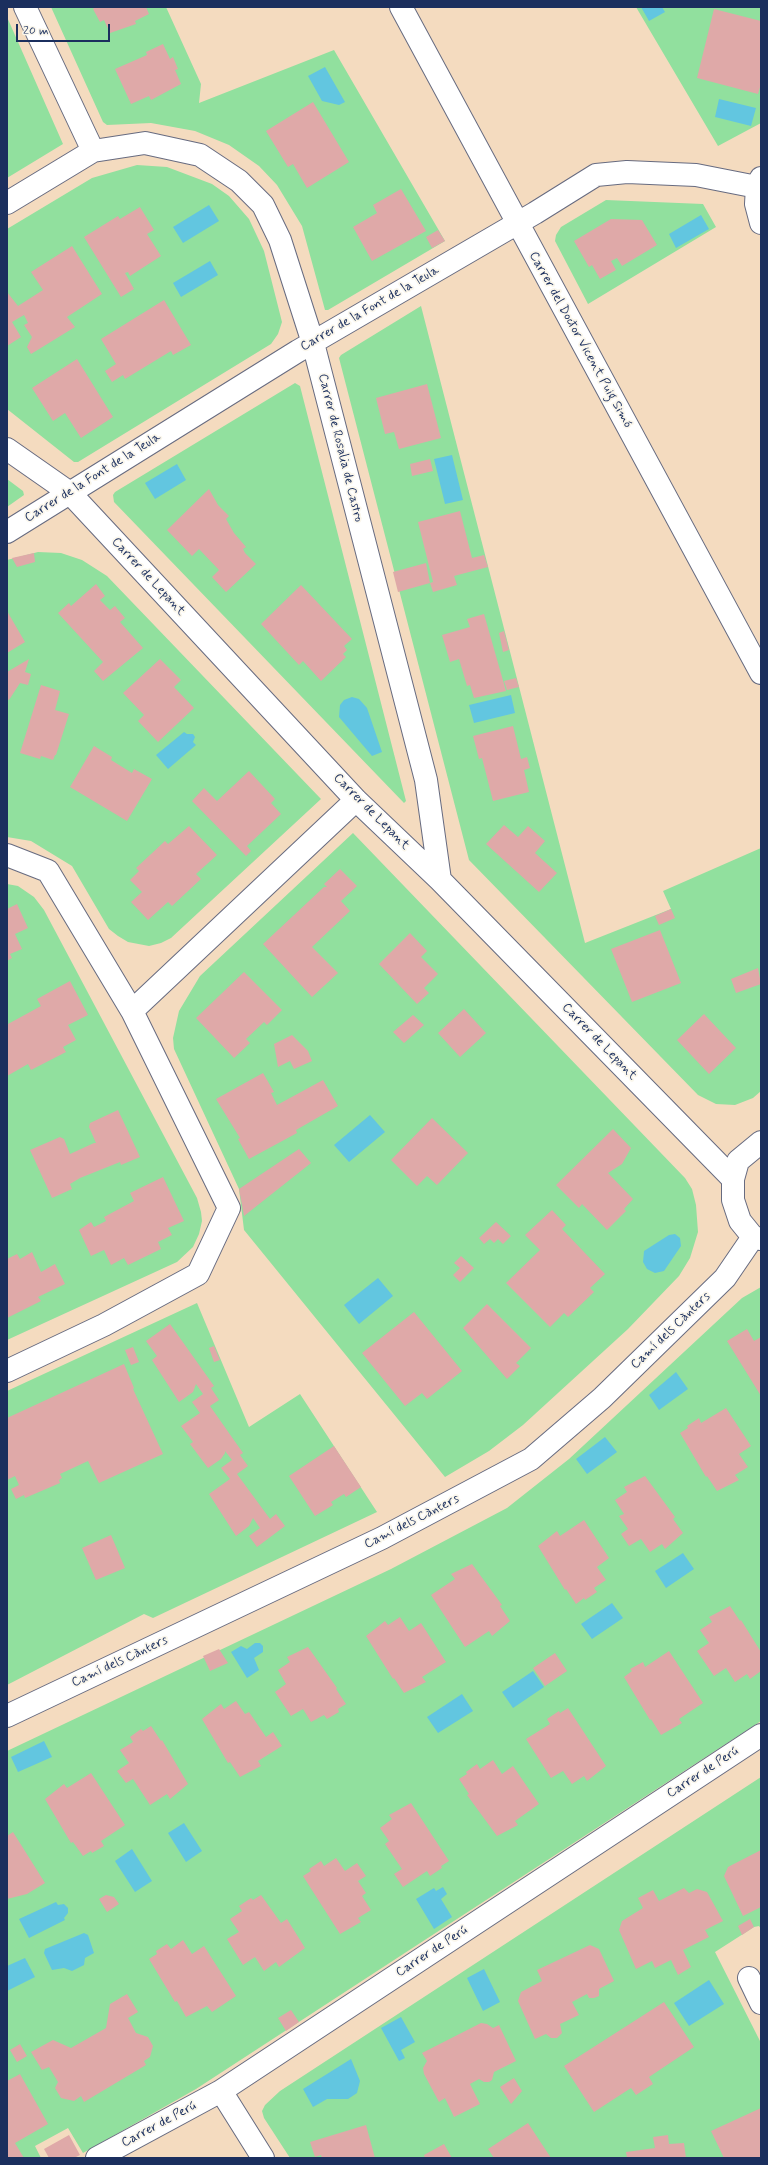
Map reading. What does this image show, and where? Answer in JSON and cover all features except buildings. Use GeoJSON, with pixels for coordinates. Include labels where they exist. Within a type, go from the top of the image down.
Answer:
{"type":"FeatureCollection","features":[{"type":"Feature","properties":{"kind":"street"},"geometry":{"type":"LineString","coordinates":[[7,203],[93,151],[25,7]]}},
{"type":"Feature","properties":{"kind":"street","name":"Carrer del Doctor Vicent Puig Simó"},"geometry":{"type":"LineString","coordinates":[[401,7],[516,223],[761,673]]}},
{"type":"Feature","properties":{"kind":"street","name":"Carrer de Rosalia de Castro"},"geometry":{"type":"LineString","coordinates":[[93,151],[145,143],[200,155],[239,181],[263,205],[280,240],[314,343],[426,780],[440,880]]}},
{"type":"Feature","properties":{"kind":"street","name":"Carrer de la Font de la Teula"},"geometry":{"type":"LineString","coordinates":[[7,532],[314,343],[596,175],[627,172],[696,175],[759,182]]}},
{"type":"Feature","properties":{"kind":"street"},"geometry":{"type":"LineString","coordinates":[[759,182],[756,204],[761,223]]}},
{"type":"Feature","properties":{"kind":"street","name":"Carrer de Lepant"},"geometry":{"type":"LineString","coordinates":[[7,450],[70,493],[356,800],[440,880],[733,1179]]}},
{"type":"Feature","properties":{"kind":"street"},"geometry":{"type":"LineString","coordinates":[[132,1011],[356,800]]}},
{"type":"Feature","properties":{"kind":"street"},"geometry":{"type":"LineString","coordinates":[[7,855],[48,872],[132,1011],[188,1122],[228,1208],[198,1274],[104,1325],[7,1371]]}},
{"type":"Feature","properties":{"kind":"street"},"geometry":{"type":"LineString","coordinates":[[757,1238],[740,1221],[733,1200],[733,1179],[738,1161],[761,1142]]}},
{"type":"Feature","properties":{"kind":"street","name":"Camí dels Cànters"},"geometry":{"type":"LineString","coordinates":[[7,1716],[382,1538],[531,1459],[602,1398],[725,1278],[757,1238]]}},
{"type":"Feature","properties":{"kind":"street","name":"Carrer de Perú"},"geometry":{"type":"LineString","coordinates":[[97,2158],[221,2091],[761,1735]]}},
{"type":"Feature","properties":{"kind":"street"},"geometry":{"type":"LineString","coordinates":[[749,1978],[761,2003]]}},
{"type":"Feature","properties":{"kind":"street"},"geometry":{"type":"LineString","coordinates":[[221,2091],[263,2158]]}},
{"type":"Feature","properties":{"kind":"green space"},"geometry":{"type":"Polygon","coordinates":[[[51,7],[166,7],[201,84],[199,103],[334,50],[445,241],[328,310],[325,310],[302,226],[277,185],[259,166],[229,145],[195,131],[151,123],[107,125],[103,122],[51,7]]]}},
{"type":"Feature","properties":{"kind":"green space"},"geometry":{"type":"Polygon","coordinates":[[[636,7],[761,7],[761,123],[718,146],[636,7]]]}},
{"type":"Feature","properties":{"kind":"green space"},"geometry":{"type":"Polygon","coordinates":[[[7,17],[63,144],[7,178],[7,17]]]}},
{"type":"Feature","properties":{"kind":"green space"},"geometry":{"type":"Polygon","coordinates":[[[137,165],[167,167],[212,184],[229,196],[249,219],[264,251],[282,322],[278,334],[271,344],[78,462],[74,462],[7,409],[7,229],[92,178],[137,165]]]}},
{"type":"Feature","properties":{"kind":"green space"},"geometry":{"type":"Polygon","coordinates":[[[606,200],[703,204],[716,227],[588,304],[555,241],[556,235],[561,227],[606,200]]]}},
{"type":"Feature","properties":{"kind":"green space"},"geometry":{"type":"Polygon","coordinates":[[[421,306],[585,943],[671,909],[663,891],[761,848],[761,1091],[753,1098],[735,1105],[716,1104],[698,1095],[469,860],[339,358],[341,355],[421,306]]]}},
{"type":"Feature","properties":{"kind":"green space"},"geometry":{"type":"Polygon","coordinates":[[[295,383],[300,386],[406,801],[404,803],[114,502],[113,495],[115,492],[295,383]]]}},
{"type":"Feature","properties":{"kind":"green space"},"geometry":{"type":"Polygon","coordinates":[[[7,479],[23,491],[24,495],[7,507],[7,479]]]}},
{"type":"Feature","properties":{"kind":"green space"},"geometry":{"type":"Polygon","coordinates":[[[38,552],[61,553],[82,560],[107,576],[321,799],[171,938],[161,943],[149,946],[128,942],[118,936],[109,929],[72,866],[31,841],[7,837],[7,560],[38,552]]]}},
{"type":"Feature","properties":{"kind":"green space"},"geometry":{"type":"Polygon","coordinates":[[[353,833],[685,1178],[692,1189],[696,1205],[698,1232],[690,1258],[679,1276],[628,1329],[523,1425],[489,1451],[445,1477],[244,1230],[239,1189],[174,1049],[173,1038],[179,1011],[200,976],[353,833]]]}},
{"type":"Feature","properties":{"kind":"green space"},"geometry":{"type":"Polygon","coordinates":[[[7,884],[18,886],[34,897],[44,910],[197,1198],[202,1221],[199,1234],[193,1247],[177,1262],[7,1340],[7,884]]]}},
{"type":"Feature","properties":{"kind":"green space"},"geometry":{"type":"Polygon","coordinates":[[[761,1287],[761,1721],[196,2089],[83,2153],[68,2128],[35,2146],[41,2158],[7,2158],[7,1751],[391,1569],[507,1508],[569,1459],[742,1298],[761,1287]]]}},
{"type":"Feature","properties":{"kind":"green space"},"geometry":{"type":"Polygon","coordinates":[[[197,1303],[249,1427],[300,1394],[377,1512],[153,1618],[144,1614],[7,1685],[7,1391],[197,1303]]]}},
{"type":"Feature","properties":{"kind":"green space"},"geometry":{"type":"Polygon","coordinates":[[[761,1777],[761,1929],[759,1926],[754,1927],[715,1952],[761,2043],[761,2158],[290,2158],[264,2118],[262,2111],[265,2105],[280,2091],[761,1777]]]}},
{"type":"Feature","properties":{"kind":"water"},"geometry":{"type":"Polygon","coordinates":[[[641,7],[662,7],[665,12],[649,21],[641,7]]]}},
{"type":"Feature","properties":{"kind":"water"},"geometry":{"type":"Polygon","coordinates":[[[325,67],[345,102],[339,105],[322,101],[308,76],[325,67]]]}},
{"type":"Feature","properties":{"kind":"water"},"geometry":{"type":"Polygon","coordinates":[[[719,99],[756,108],[751,126],[715,117],[719,99]]]}},
{"type":"Feature","properties":{"kind":"water"},"geometry":{"type":"Polygon","coordinates":[[[209,205],[219,221],[183,243],[173,227],[209,205]]]}},
{"type":"Feature","properties":{"kind":"water"},"geometry":{"type":"Polygon","coordinates":[[[701,215],[709,229],[676,248],[669,234],[701,215]]]}},
{"type":"Feature","properties":{"kind":"water"},"geometry":{"type":"Polygon","coordinates":[[[210,261],[218,275],[181,297],[173,283],[210,261]]]}},
{"type":"Feature","properties":{"kind":"water"},"geometry":{"type":"Polygon","coordinates":[[[452,455],[463,500],[445,504],[434,459],[452,455]]]}},
{"type":"Feature","properties":{"kind":"water"},"geometry":{"type":"Polygon","coordinates":[[[177,464],[186,480],[155,499],[145,483],[177,464]]]}},
{"type":"Feature","properties":{"kind":"water"},"geometry":{"type":"Polygon","coordinates":[[[511,695],[515,713],[474,723],[469,705],[511,695]]]}},
{"type":"Feature","properties":{"kind":"water"},"geometry":{"type":"Polygon","coordinates":[[[352,697],[359,699],[367,708],[382,752],[372,756],[339,717],[340,705],[344,700],[352,697]]]}},
{"type":"Feature","properties":{"kind":"water"},"geometry":{"type":"Polygon","coordinates":[[[184,732],[187,734],[193,734],[195,737],[193,742],[196,745],[168,769],[156,755],[184,732]]]}},
{"type":"Feature","properties":{"kind":"water"},"geometry":{"type":"Polygon","coordinates":[[[370,1115],[385,1132],[349,1162],[334,1145],[370,1115]]]}},
{"type":"Feature","properties":{"kind":"water"},"geometry":{"type":"Polygon","coordinates":[[[675,1234],[680,1238],[681,1246],[664,1271],[655,1273],[647,1269],[643,1262],[644,1251],[669,1235],[675,1234]]]}},
{"type":"Feature","properties":{"kind":"water"},"geometry":{"type":"Polygon","coordinates":[[[378,1278],[393,1296],[359,1324],[344,1305],[378,1278]]]}},
{"type":"Feature","properties":{"kind":"water"},"geometry":{"type":"Polygon","coordinates":[[[676,1372],[688,1389],[659,1410],[649,1395],[676,1372]]]}},
{"type":"Feature","properties":{"kind":"water"},"geometry":{"type":"Polygon","coordinates":[[[605,1437],[617,1452],[587,1474],[576,1459],[605,1437]]]}},
{"type":"Feature","properties":{"kind":"water"},"geometry":{"type":"Polygon","coordinates":[[[683,1553],[694,1569],[666,1588],[655,1571],[683,1553]]]}},
{"type":"Feature","properties":{"kind":"water"},"geometry":{"type":"Polygon","coordinates":[[[612,1603],[623,1618],[592,1639],[581,1624],[612,1603]]]}},
{"type":"Feature","properties":{"kind":"water"},"geometry":{"type":"Polygon","coordinates":[[[255,1643],[260,1643],[263,1646],[263,1652],[254,1658],[259,1670],[247,1678],[231,1652],[241,1646],[247,1649],[255,1643]]]}},
{"type":"Feature","properties":{"kind":"water"},"geometry":{"type":"Polygon","coordinates":[[[533,1671],[544,1687],[513,1708],[502,1692],[533,1671]]]}},
{"type":"Feature","properties":{"kind":"water"},"geometry":{"type":"Polygon","coordinates":[[[462,1694],[473,1711],[438,1733],[427,1717],[462,1694]]]}},
{"type":"Feature","properties":{"kind":"water"},"geometry":{"type":"Polygon","coordinates":[[[44,1741],[52,1757],[18,1772],[11,1757],[44,1741]]]}},
{"type":"Feature","properties":{"kind":"water"},"geometry":{"type":"Polygon","coordinates":[[[184,1823],[202,1851],[186,1862],[168,1833],[184,1823]]]}},
{"type":"Feature","properties":{"kind":"water"},"geometry":{"type":"Polygon","coordinates":[[[132,1849],[152,1881],[135,1892],[115,1861],[132,1849]]]}},
{"type":"Feature","properties":{"kind":"water"},"geometry":{"type":"Polygon","coordinates":[[[443,1887],[447,1894],[441,1899],[452,1917],[434,1929],[416,1899],[434,1888],[436,1891],[443,1887]]]}},
{"type":"Feature","properties":{"kind":"water"},"geometry":{"type":"Polygon","coordinates":[[[56,1902],[58,1905],[64,1904],[68,1908],[68,1913],[64,1918],[65,1920],[29,1938],[19,1919],[56,1902]]]}},
{"type":"Feature","properties":{"kind":"water"},"geometry":{"type":"Polygon","coordinates":[[[84,1933],[88,1935],[94,1953],[85,1958],[84,1965],[72,1971],[64,1968],[52,1970],[44,1953],[45,1949],[84,1933]]]}},
{"type":"Feature","properties":{"kind":"water"},"geometry":{"type":"Polygon","coordinates":[[[25,1958],[35,1977],[7,1991],[7,1966],[25,1958]]]}},
{"type":"Feature","properties":{"kind":"water"},"geometry":{"type":"Polygon","coordinates":[[[484,1969],[500,2002],[483,2011],[467,1978],[484,1969]]]}},
{"type":"Feature","properties":{"kind":"water"},"geometry":{"type":"Polygon","coordinates":[[[709,1980],[724,2004],[689,2026],[674,2003],[709,1980]]]}},
{"type":"Feature","properties":{"kind":"water"},"geometry":{"type":"Polygon","coordinates":[[[401,2017],[415,2042],[401,2050],[405,2058],[399,2061],[381,2028],[401,2017]]]}},
{"type":"Feature","properties":{"kind":"water"},"geometry":{"type":"Polygon","coordinates":[[[351,2059],[360,2081],[357,2093],[348,2099],[327,2099],[313,2107],[303,2089],[351,2059]]]}}]}
